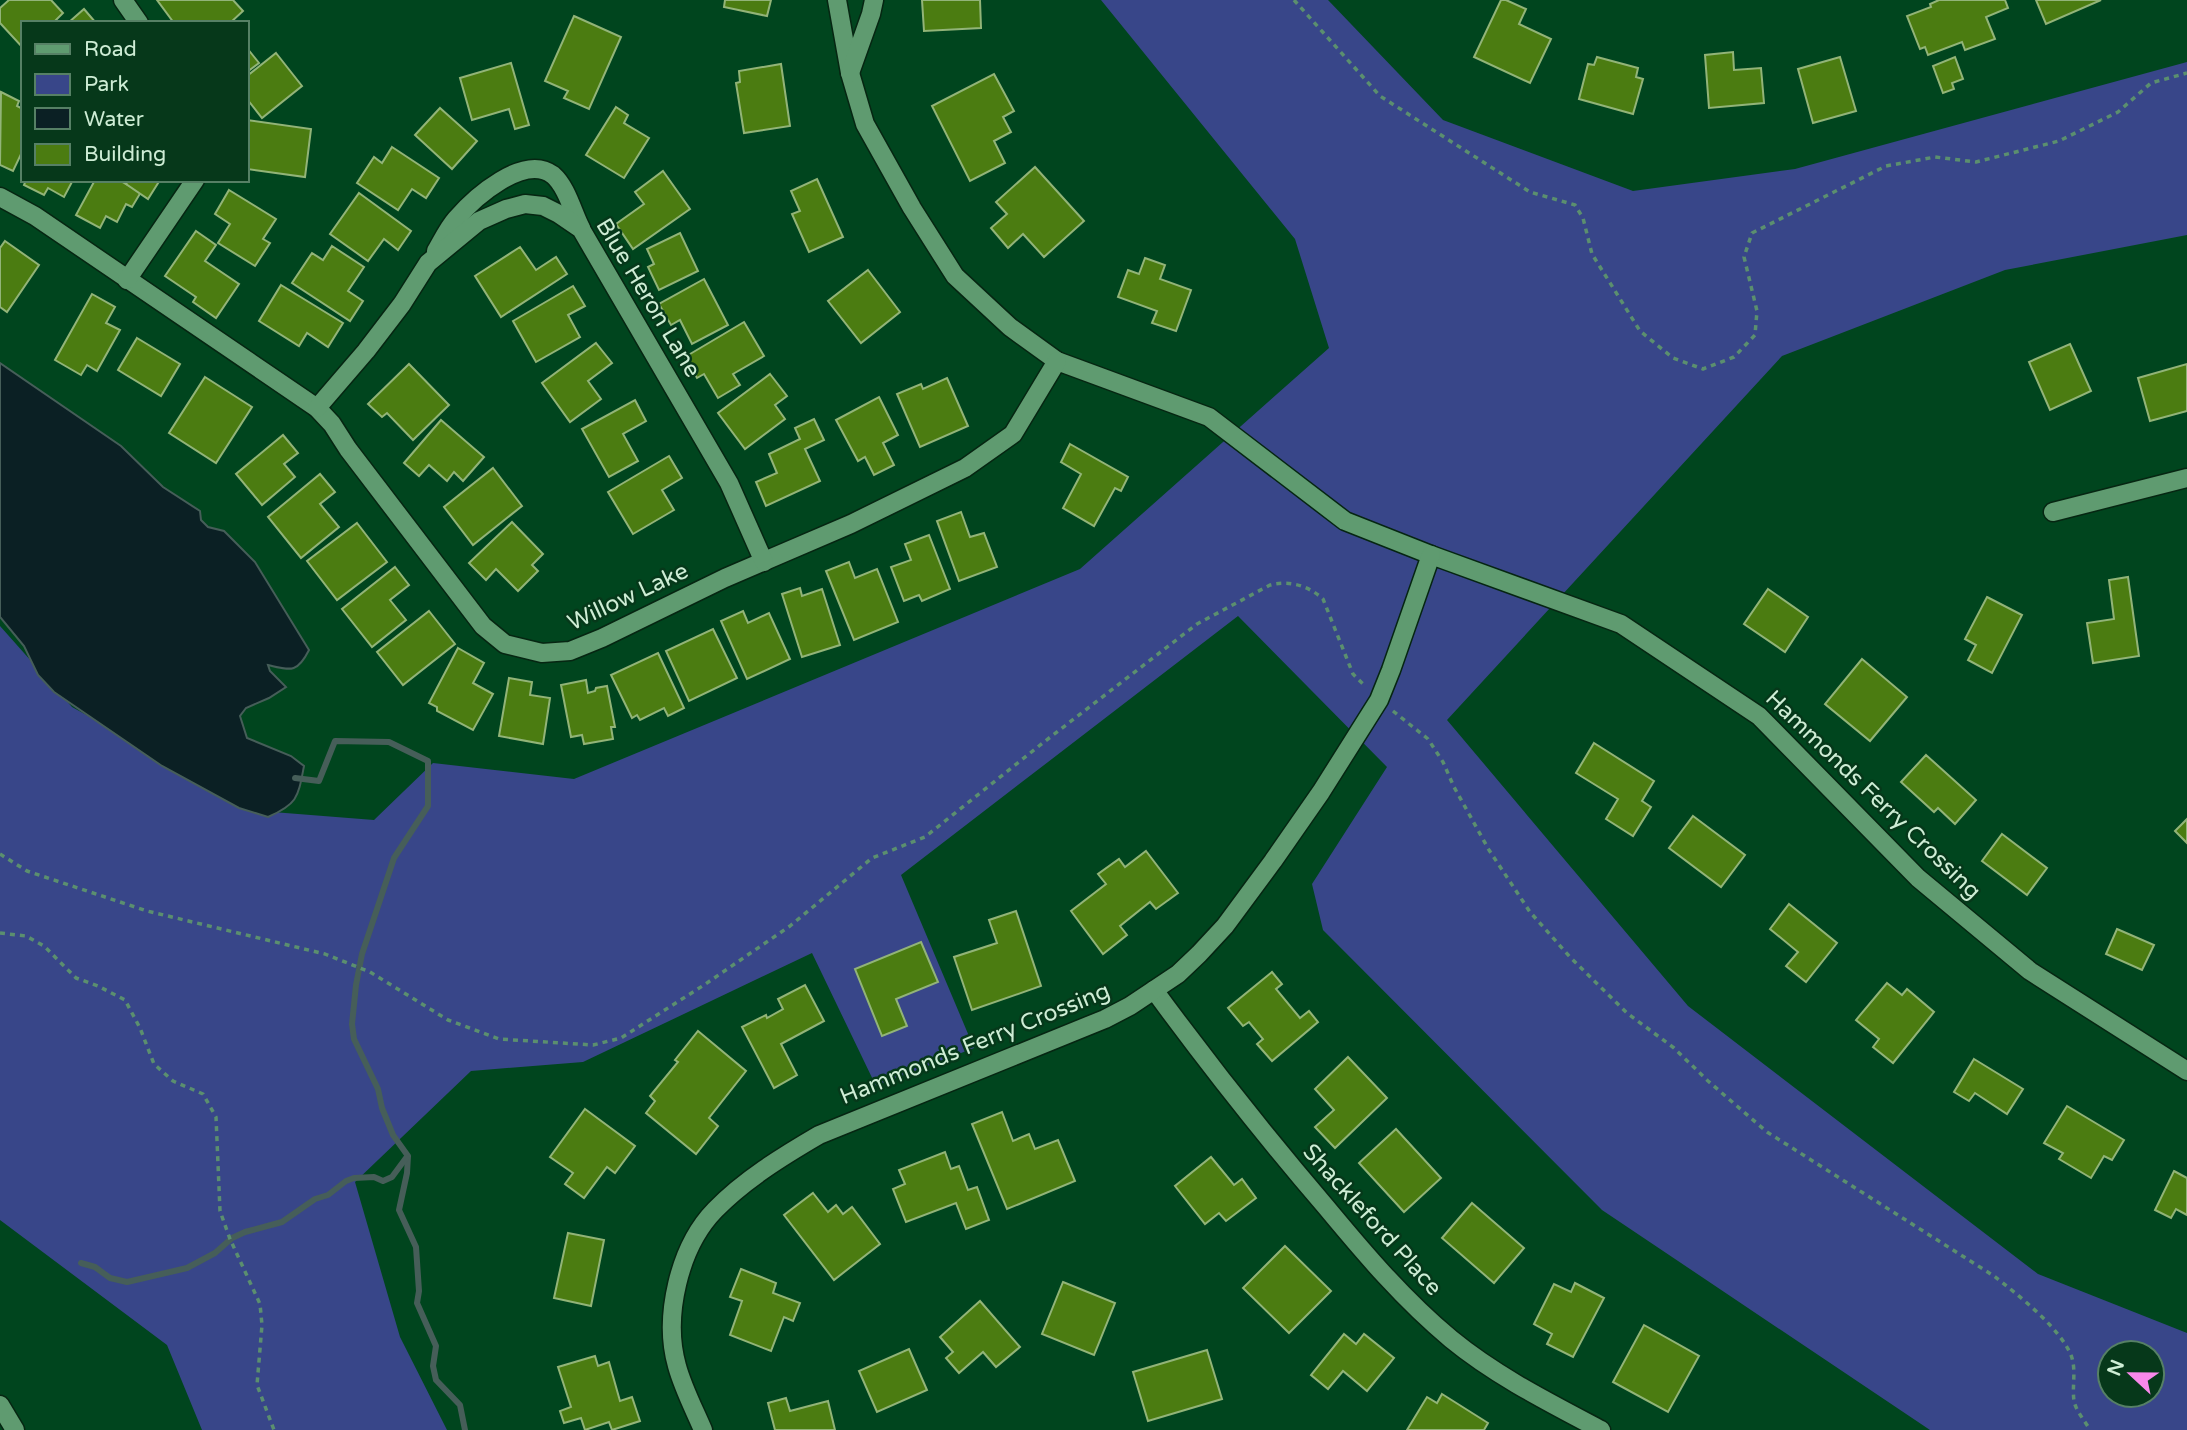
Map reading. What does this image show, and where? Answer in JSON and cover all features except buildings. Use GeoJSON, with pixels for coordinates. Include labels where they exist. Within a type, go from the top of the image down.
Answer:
{"type":"FeatureCollection","features":[{"type":"Feature","properties":{"kind":"street"},"geometry":{"type":"LineString","coordinates":[[123,0],[138,21]]}},
{"type":"Feature","properties":{"kind":"street","name":"Hammonds Ferry Crossing"},"geometry":{"type":"LineString","coordinates":[[837,0],[850,73],[865,124],[912,208],[955,275],[1010,327],[1057,361],[1209,417],[1345,521],[1621,624],[1759,716],[1918,878],[2030,971],[2187,1070]]}},
{"type":"Feature","properties":{"kind":"street"},"geometry":{"type":"LineString","coordinates":[[850,73],[874,0]]}},
{"type":"Feature","properties":{"kind":"street"},"geometry":{"type":"LineString","coordinates":[[428,263],[455,220],[480,194],[525,169],[540,169],[553,176],[563,189],[581,229]]}},
{"type":"Feature","properties":{"kind":"street"},"geometry":{"type":"LineString","coordinates":[[127,280],[194,182]]}},
{"type":"Feature","properties":{"kind":"street","name":"Willow Lake"},"geometry":{"type":"LineString","coordinates":[[0,197],[34,216],[317,408],[332,424],[348,449],[483,626],[505,643],[542,653],[570,651],[602,638],[725,578],[851,524],[965,468],[1013,434],[1057,361]]}},
{"type":"Feature","properties":{"kind":"street","name":"Blue Heron Lane"},"geometry":{"type":"LineString","coordinates":[[317,408],[366,351],[428,263],[479,221],[525,204],[543,206],[581,229],[729,483],[764,562]]}},
{"type":"Feature","properties":{"kind":"street"},"geometry":{"type":"LineString","coordinates":[[2053,512],[2187,478]]}},
{"type":"Feature","properties":{"kind":"street","name":"Hammonds Ferry Crossing"},"geometry":{"type":"LineString","coordinates":[[703,1430],[676,1365],[672,1336],[673,1311],[675,1290],[687,1256],[713,1212],[786,1154],[819,1135],[1095,1024],[1130,1006],[1178,974],[1225,926],[1273,862],[1379,699],[1431,555]]}},
{"type":"Feature","properties":{"kind":"street","name":"Shackleford Place"},"geometry":{"type":"LineString","coordinates":[[1154,990],[1208,1065],[1263,1133],[1404,1296],[1451,1340],[1475,1358],[1601,1430]]}},
{"type":"Feature","properties":{"kind":"street"},"geometry":{"type":"LineString","coordinates":[[0,1405],[15,1430]]}},
{"type":"Feature","properties":{"kind":"path"},"geometry":{"type":"LineString","coordinates":[[1294,0],[1380,96],[1530,192],[1576,205],[1583,218],[1592,254],[1640,331],[1673,358],[1703,369],[1734,357],[1755,335],[1757,310],[1744,257],[1752,233],[1886,166],[1935,157],[1976,162],[2059,141],[2118,112],[2151,83],[2187,73]]}},
{"type":"Feature","properties":{"kind":"path"},"geometry":{"type":"LineString","coordinates":[[0,854],[27,871],[147,911],[325,954],[370,972],[448,1020],[499,1039],[593,1045],[621,1038],[704,985],[790,926],[872,858],[925,837],[1197,624],[1270,585],[1280,582],[1304,586],[1323,599],[1353,674],[1428,739],[1489,850],[1530,912],[1570,957],[1627,1013],[1674,1048],[1767,1132],[1994,1276],[2042,1318],[2066,1345],[2073,1359],[2074,1404],[2090,1430]]}},
{"type":"Feature","properties":{"kind":"path"},"geometry":{"type":"LineString","coordinates":[[0,933],[26,936],[44,946],[76,978],[125,1000],[155,1064],[173,1080],[203,1094],[210,1106],[216,1117],[220,1211],[260,1304],[262,1325],[257,1385],[274,1430]]}},
{"type":"Feature","properties":{"kind":"green space"},"geometry":{"type":"Polygon","coordinates":[[[1101,0],[1328,0],[1443,120],[1633,191],[1795,169],[2187,62],[2187,235],[2005,270],[1782,356],[1447,720],[1688,1006],[2038,1274],[2187,1333],[2187,1430],[1930,1430],[1602,1210],[1323,930],[1312,884],[1387,767],[1238,616],[901,875],[974,1048],[876,1086],[812,953],[583,1062],[471,1071],[355,1182],[400,1337],[447,1430],[202,1430],[167,1345],[0,1220],[0,626],[72,707],[260,811],[374,820],[433,763],[574,779],[1080,569],[1329,348],[1295,239],[1101,0]]]}},
{"type":"Feature","properties":{"kind":"water"},"geometry":{"type":"Polygon","coordinates":[[[0,363],[121,446],[163,487],[200,511],[201,520],[208,527],[224,531],[255,562],[309,650],[297,667],[268,665],[270,671],[286,687],[246,708],[240,716],[247,738],[291,756],[304,766],[298,792],[285,808],[268,817],[239,808],[162,766],[54,692],[38,675],[24,646],[0,617],[0,363]]]}},
{"type":"Feature","properties":{"kind":"waterway"},"geometry":{"type":"LineString","coordinates":[[295,778],[319,781],[335,741],[389,742],[428,761],[428,806],[394,858],[362,954],[352,1024],[354,1039],[378,1089],[393,1135],[408,1156],[399,1210],[416,1247],[419,1291],[417,1303],[436,1346],[433,1366],[436,1380],[460,1405],[465,1430]]}},
{"type":"Feature","properties":{"kind":"waterway"},"geometry":{"type":"LineString","coordinates":[[81,1263],[95,1267],[110,1278],[127,1282],[187,1268],[215,1253],[232,1238],[282,1222],[346,1181],[374,1177],[383,1181],[392,1177],[406,1158]]}}]}
